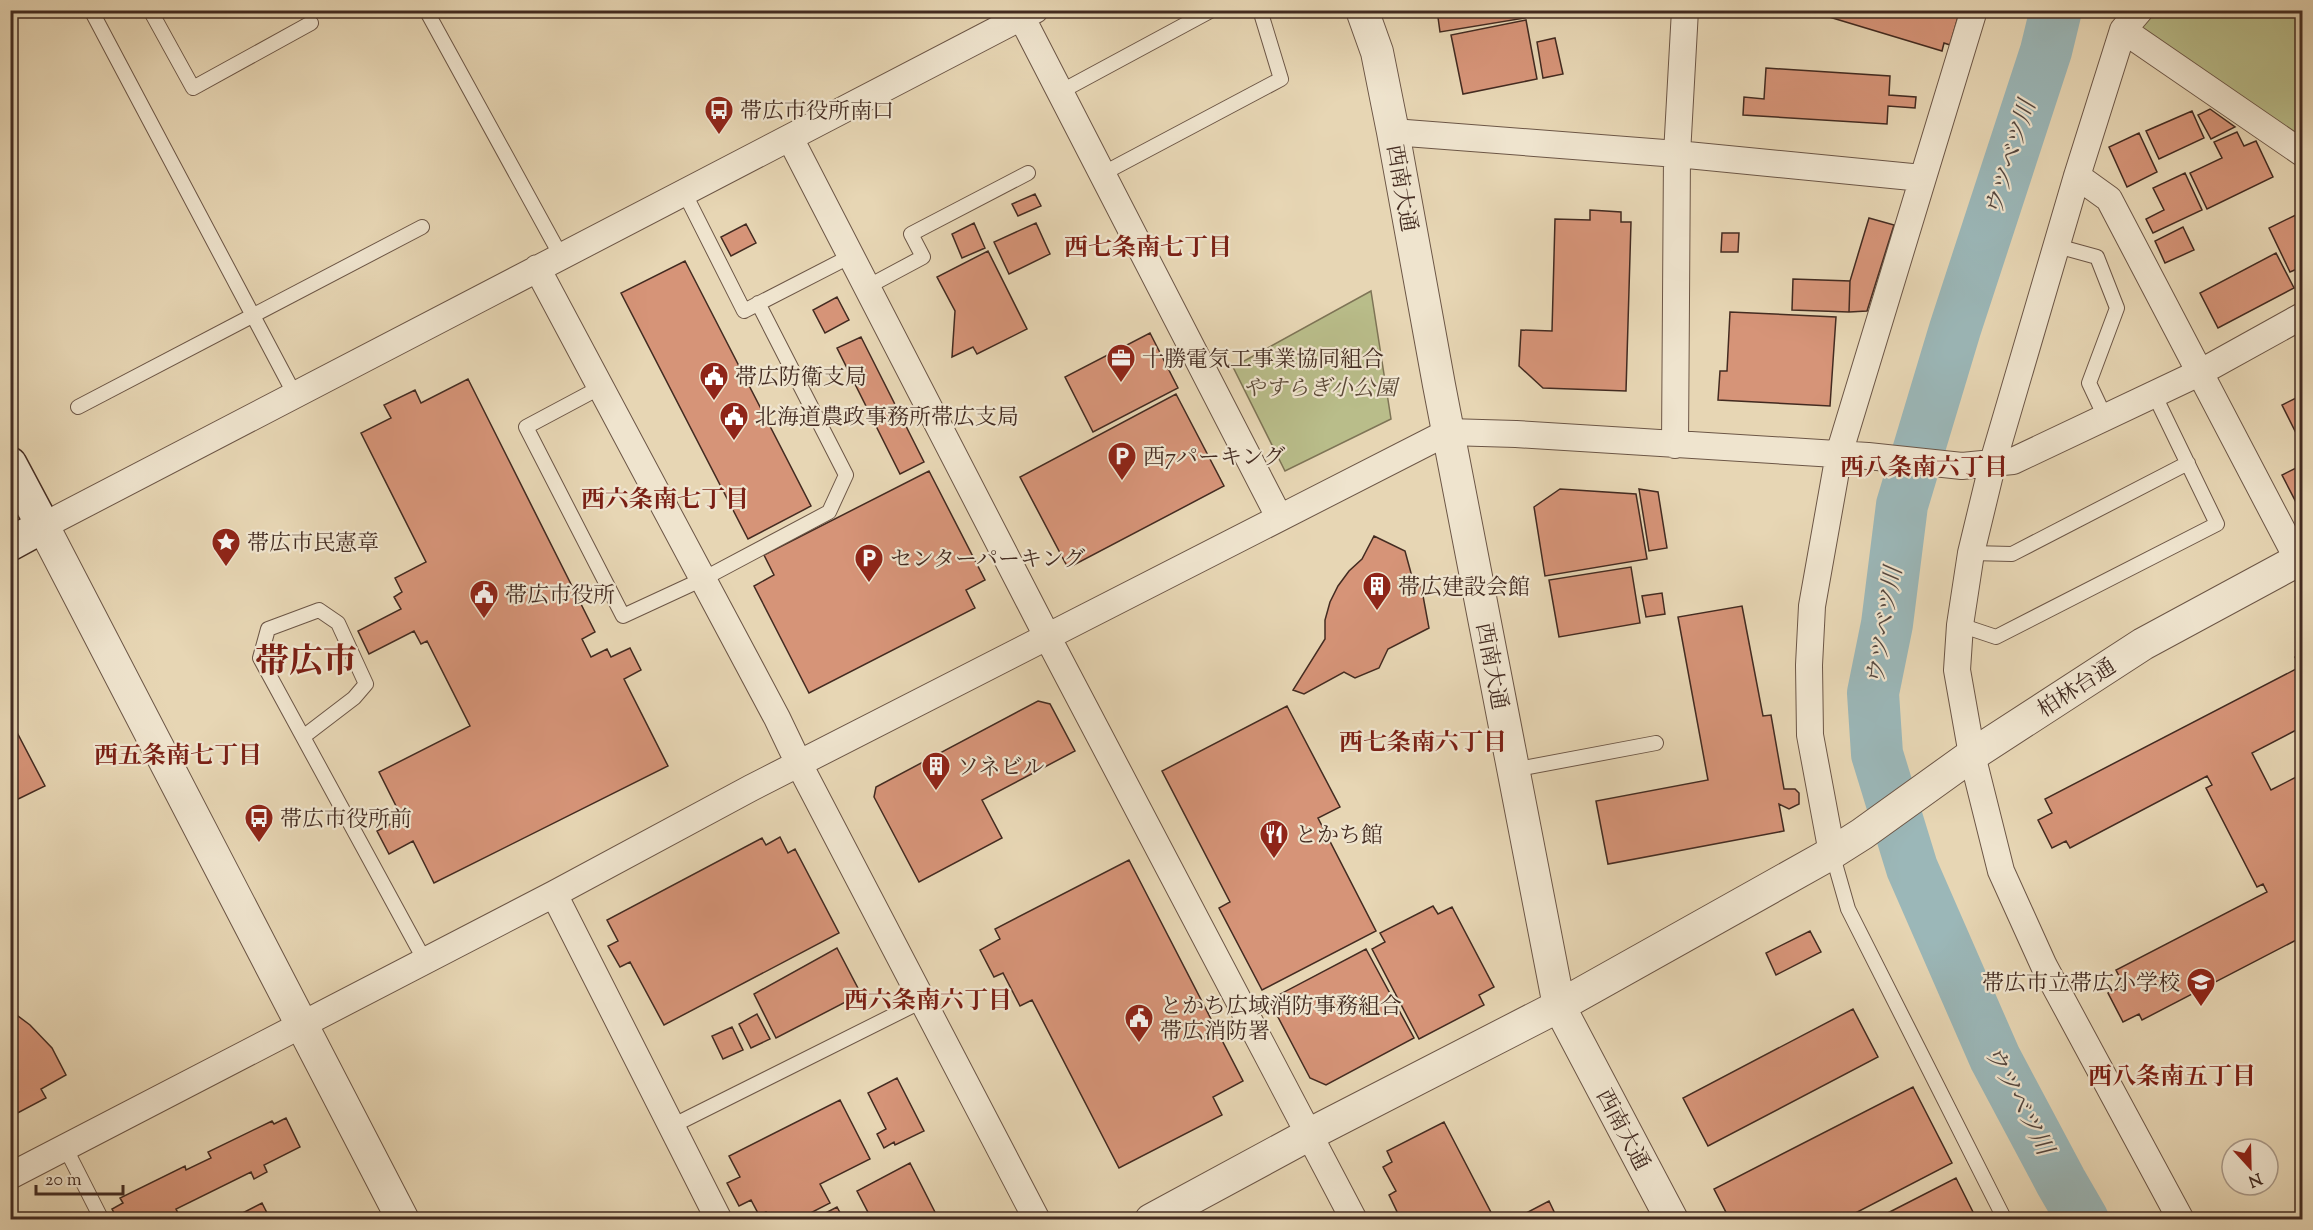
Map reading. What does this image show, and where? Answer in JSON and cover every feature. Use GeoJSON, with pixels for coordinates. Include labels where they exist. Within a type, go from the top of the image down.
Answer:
{"type":"FeatureCollection","features":[{"type":"Feature","properties":{"kind":"main road"},"geometry":{"type":"LineString","coordinates":[[10,464],[44,526],[10,544]]}},
{"type":"Feature","properties":{"kind":"street","name":"西南大通"},"geometry":{"type":"LineString","coordinates":[[1362,10],[1377,52]]}},
{"type":"Feature","properties":{"kind":"street","name":"西南大通"},"geometry":{"type":"LineString","coordinates":[[1374,10],[1377,52],[1559,1006],[1672,1220]]}},
{"type":"Feature","properties":{"kind":"street"},"geometry":{"type":"LineString","coordinates":[[1675,445],[1677,154],[1685,10]]}},
{"type":"Feature","properties":{"kind":"street"},"geometry":{"type":"LineString","coordinates":[[1832,853],[1810,735],[1809,665],[1812,606],[1839,454],[1974,10]]}},
{"type":"Feature","properties":{"kind":"street"},"geometry":{"type":"LineString","coordinates":[[2140,10],[2123,30],[2077,176],[1993,462],[1971,553],[1960,626],[1957,670],[1960,764],[2001,871],[2044,966],[2181,1220]]}},
{"type":"Feature","properties":{"kind":"street"},"geometry":{"type":"LineString","coordinates":[[403,1220],[44,526],[1028,14],[1060,92],[1279,517]]}},
{"type":"Feature","properties":{"kind":"street"},"geometry":{"type":"LineString","coordinates":[[2123,30],[2302,153]]}},
{"type":"Feature","properties":{"kind":"street"},"geometry":{"type":"LineString","coordinates":[[1393,132],[1677,154],[1922,178]]}},
{"type":"Feature","properties":{"kind":"street"},"geometry":{"type":"LineString","coordinates":[[790,138],[1047,638],[1354,1220]]}},
{"type":"Feature","properties":{"kind":"street"},"geometry":{"type":"LineString","coordinates":[[2077,176],[2109,199],[2300,559]]}},
{"type":"Feature","properties":{"kind":"street"},"geometry":{"type":"LineString","coordinates":[[537,268],[777,718],[1037,1220]]}},
{"type":"Feature","properties":{"kind":"street"},"geometry":{"type":"LineString","coordinates":[[10,1176],[554,894],[799,764],[1448,432],[1516,434],[1839,454],[1962,466],[2013,461],[2201,372],[2302,316]]}},
{"type":"Feature","properties":{"kind":"street","name":"柏林台通"},"geometry":{"type":"LineString","coordinates":[[1151,1220],[1310,1134],[1559,1006],[1832,853],[1960,764],[2143,644],[2300,559]]}},
{"type":"Feature","properties":{"kind":"street"},"geometry":{"type":"LineString","coordinates":[[554,894],[719,1220]]}},
{"type":"Feature","properties":{"kind":"lane"},"geometry":{"type":"LineString","coordinates":[[150,10],[193,88],[311,23]]}},
{"type":"Feature","properties":{"kind":"lane"},"geometry":{"type":"LineString","coordinates":[[426,10],[561,256]]}},
{"type":"Feature","properties":{"kind":"lane"},"geometry":{"type":"LineString","coordinates":[[1060,92],[1212,10]]}},
{"type":"Feature","properties":{"kind":"lane"},"geometry":{"type":"LineString","coordinates":[[1102,174],[1281,79],[1260,10]]}},
{"type":"Feature","properties":{"kind":"lane"},"geometry":{"type":"LineString","coordinates":[[96,12],[251,315],[295,395]]}},
{"type":"Feature","properties":{"kind":"lane"},"geometry":{"type":"LineString","coordinates":[[867,286],[923,257],[911,234],[1028,173]]}},
{"type":"Feature","properties":{"kind":"lane"},"geometry":{"type":"LineString","coordinates":[[684,192],[744,311],[851,256]]}},
{"type":"Feature","properties":{"kind":"lane"},"geometry":{"type":"LineString","coordinates":[[78,407],[422,227]]}},
{"type":"Feature","properties":{"kind":"lane"},"geometry":{"type":"LineString","coordinates":[[2056,246],[2097,256],[2117,308],[2089,383],[2105,417]]}},
{"type":"Feature","properties":{"kind":"lane"},"geometry":{"type":"LineString","coordinates":[[601,387],[526,427],[623,616],[703,579],[829,512],[846,475],[758,303]]}},
{"type":"Feature","properties":{"kind":"lane"},"geometry":{"type":"LineString","coordinates":[[1960,626],[1996,637],[2217,524],[2154,394]]}},
{"type":"Feature","properties":{"kind":"lane"},"geometry":{"type":"LineString","coordinates":[[1971,553],[2012,554],[2188,463]]}},
{"type":"Feature","properties":{"kind":"lane"},"geometry":{"type":"LineString","coordinates":[[303,737],[354,698],[366,684],[338,622],[319,610],[268,629],[260,658],[303,737],[425,961]]}},
{"type":"Feature","properties":{"kind":"lane"},"geometry":{"type":"LineString","coordinates":[[1513,770],[1656,742]]}},
{"type":"Feature","properties":{"kind":"lane"},"geometry":{"type":"LineString","coordinates":[[1832,853],[1848,909],[2005,1220]]}},
{"type":"Feature","properties":{"kind":"lane"},"geometry":{"type":"LineString","coordinates":[[672,1126],[922,1001]]}},
{"type":"Feature","properties":{"kind":"lane"},"geometry":{"type":"LineString","coordinates":[[65,1147],[102,1220]]}},
{"type":"Feature","properties":{"kind":"green space"},"geometry":{"type":"Polygon","coordinates":[[[2108,11],[2302,11],[2302,147],[2108,11]]]}},
{"type":"Feature","properties":{"kind":"green space","name":"やすらぎ小公園"},"geometry":{"type":"Polygon","coordinates":[[[1371,291],[1391,419],[1285,471],[1233,367],[1371,291]]]}},
{"type":"Feature","properties":{"kind":"building"},"geometry":{"type":"Polygon","coordinates":[[[1437,10],[1523,10],[1525,18],[1440,32],[1437,10]]]}},
{"type":"Feature","properties":{"kind":"building"},"geometry":{"type":"Polygon","coordinates":[[[1806,10],[1960,10],[1950,45],[1944,43],[1942,51],[1806,10]]]}},
{"type":"Feature","properties":{"kind":"building"},"geometry":{"type":"Polygon","coordinates":[[[1526,20],[1537,79],[1463,94],[1451,35],[1526,20]]]}},
{"type":"Feature","properties":{"kind":"building"},"geometry":{"type":"Polygon","coordinates":[[[1555,38],[1563,74],[1543,78],[1537,42],[1555,38]]]}},
{"type":"Feature","properties":{"kind":"building"},"geometry":{"type":"Polygon","coordinates":[[[1766,68],[1890,76],[1889,95],[1916,97],[1915,108],[1888,106],[1887,124],[1743,115],[1744,97],[1764,99],[1766,68]]]}},
{"type":"Feature","properties":{"kind":"building"},"geometry":{"type":"Polygon","coordinates":[[[2210,109],[2235,127],[2211,139],[2198,115],[2210,109]]]}},
{"type":"Feature","properties":{"kind":"building"},"geometry":{"type":"Polygon","coordinates":[[[2192,111],[2204,138],[2159,159],[2146,131],[2192,111]]]}},
{"type":"Feature","properties":{"kind":"building"},"geometry":{"type":"Polygon","coordinates":[[[2237,132],[2244,146],[2256,141],[2273,177],[2207,209],[2190,173],[2222,158],[2214,142],[2237,132]]]}},
{"type":"Feature","properties":{"kind":"building"},"geometry":{"type":"Polygon","coordinates":[[[2139,133],[2157,172],[2127,187],[2109,147],[2139,133]]]}},
{"type":"Feature","properties":{"kind":"building"},"geometry":{"type":"Polygon","coordinates":[[[2185,173],[2202,210],[2153,233],[2146,219],[2164,210],[2153,188],[2185,173]]]}},
{"type":"Feature","properties":{"kind":"building"},"geometry":{"type":"Polygon","coordinates":[[[1035,194],[1041,206],[1018,216],[1012,204],[1035,194]]]}},
{"type":"Feature","properties":{"kind":"building"},"geometry":{"type":"Polygon","coordinates":[[[1590,210],[1621,212],[1621,222],[1631,222],[1626,391],[1543,388],[1519,366],[1521,330],[1552,331],[1555,219],[1590,220],[1590,210]]]}},
{"type":"Feature","properties":{"kind":"building"},"geometry":{"type":"Polygon","coordinates":[[[2302,212],[2302,278],[2297,269],[2290,272],[2269,228],[2302,212]]]}},
{"type":"Feature","properties":{"kind":"building"},"geometry":{"type":"Polygon","coordinates":[[[1869,218],[1894,225],[1867,311],[1849,312],[1850,281],[1869,218]]]}},
{"type":"Feature","properties":{"kind":"building"},"geometry":{"type":"Polygon","coordinates":[[[974,223],[985,248],[962,258],[952,234],[974,223]]]}},
{"type":"Feature","properties":{"kind":"building"},"geometry":{"type":"Polygon","coordinates":[[[1036,223],[1050,254],[1009,274],[994,242],[1036,223]]]}},
{"type":"Feature","properties":{"kind":"building"},"geometry":{"type":"Polygon","coordinates":[[[746,224],[756,243],[731,256],[721,237],[746,224]]]}},
{"type":"Feature","properties":{"kind":"building"},"geometry":{"type":"Polygon","coordinates":[[[2183,227],[2194,250],[2165,263],[2155,241],[2183,227]]]}},
{"type":"Feature","properties":{"kind":"building"},"geometry":{"type":"Polygon","coordinates":[[[1722,233],[1739,233],[1738,252],[1721,252],[1722,233]]]}},
{"type":"Feature","properties":{"kind":"building"},"geometry":{"type":"Polygon","coordinates":[[[988,251],[1027,329],[977,354],[973,347],[952,357],[955,311],[937,277],[988,251]]]}},
{"type":"Feature","properties":{"kind":"building"},"geometry":{"type":"Polygon","coordinates":[[[2276,253],[2294,288],[2218,328],[2200,293],[2276,253]]]}},
{"type":"Feature","properties":{"kind":"building"},"geometry":{"type":"Polygon","coordinates":[[[685,261],[811,506],[748,539],[621,293],[685,261]]]}},
{"type":"Feature","properties":{"kind":"building"},"geometry":{"type":"Polygon","coordinates":[[[1793,279],[1850,281],[1849,312],[1792,310],[1793,279]]]}},
{"type":"Feature","properties":{"kind":"building"},"geometry":{"type":"Polygon","coordinates":[[[837,297],[849,320],[825,333],[813,310],[837,297]]]}},
{"type":"Feature","properties":{"kind":"building"},"geometry":{"type":"Polygon","coordinates":[[[1730,312],[1836,317],[1830,406],[1718,400],[1720,371],[1727,371],[1730,312]]]}},
{"type":"Feature","properties":{"kind":"building","name":"十勝電気工事業協同組合"},"geometry":{"type":"Polygon","coordinates":[[[1150,333],[1178,388],[1093,432],[1065,377],[1150,333]]]}},
{"type":"Feature","properties":{"kind":"building"},"geometry":{"type":"Polygon","coordinates":[[[861,337],[924,462],[900,474],[837,348],[861,337]]]}},
{"type":"Feature","properties":{"kind":"building","name":"帯広市役所"},"geometry":{"type":"Polygon","coordinates":[[[468,379],[595,632],[582,639],[591,657],[607,649],[611,657],[630,648],[641,670],[624,679],[668,766],[434,883],[413,841],[389,854],[377,831],[402,818],[379,772],[470,726],[427,641],[421,644],[414,631],[369,654],[358,631],[401,609],[394,597],[402,592],[395,578],[426,562],[361,433],[391,418],[384,405],[415,390],[421,403],[468,379]]]}},
{"type":"Feature","properties":{"kind":"building","name":"西7パーキング"},"geometry":{"type":"Polygon","coordinates":[[[1176,394],[1224,486],[1068,568],[1020,477],[1176,394]]]}},
{"type":"Feature","properties":{"kind":"building"},"geometry":{"type":"Polygon","coordinates":[[[2302,395],[2302,445],[2282,405],[2302,395]]]}},
{"type":"Feature","properties":{"kind":"building"},"geometry":{"type":"Polygon","coordinates":[[[2302,465],[2302,507],[2299,508],[2282,475],[2302,465]]]}},
{"type":"Feature","properties":{"kind":"building","name":"センターパーキング"},"geometry":{"type":"Polygon","coordinates":[[[929,471],[985,580],[966,590],[975,608],[809,693],[754,586],[774,575],[764,555],[929,471]]]}},
{"type":"Feature","properties":{"kind":"building"},"geometry":{"type":"Polygon","coordinates":[[[1560,489],[1636,494],[1647,559],[1545,576],[1534,507],[1560,489]]]}},
{"type":"Feature","properties":{"kind":"building"},"geometry":{"type":"Polygon","coordinates":[[[1639,489],[1658,492],[1667,548],[1649,551],[1639,489]]]}},
{"type":"Feature","properties":{"kind":"building","name":"帯広建設会館"},"geometry":{"type":"Polygon","coordinates":[[[1374,536],[1405,551],[1414,584],[1421,585],[1429,628],[1388,649],[1379,668],[1355,678],[1344,672],[1304,694],[1293,690],[1325,639],[1325,620],[1338,586],[1362,559],[1374,536]]]}},
{"type":"Feature","properties":{"kind":"building"},"geometry":{"type":"Polygon","coordinates":[[[1631,567],[1640,623],[1559,637],[1549,580],[1631,567]]]}},
{"type":"Feature","properties":{"kind":"building"},"geometry":{"type":"Polygon","coordinates":[[[1662,593],[1665,614],[1646,617],[1642,596],[1662,593]]]}},
{"type":"Feature","properties":{"kind":"building"},"geometry":{"type":"Polygon","coordinates":[[[1742,606],[1763,716],[1771,715],[1784,789],[1795,789],[1799,793],[1799,804],[1789,809],[1779,804],[1784,831],[1608,864],[1596,801],[1708,780],[1678,617],[1742,606]]]}},
{"type":"Feature","properties":{"kind":"building"},"geometry":{"type":"Polygon","coordinates":[[[2302,653],[2302,727],[2252,753],[2271,790],[2302,774],[2302,937],[2142,1020],[2139,1014],[2123,1022],[2108,993],[2124,986],[2116,970],[2267,892],[2263,884],[2257,887],[2206,788],[2212,785],[2207,776],[2070,848],[2066,841],[2052,848],[2038,820],[2052,813],[2045,799],[2300,667],[2295,657],[2302,653]]]}},
{"type":"Feature","properties":{"kind":"building","name":"ソネビル"},"geometry":{"type":"Polygon","coordinates":[[[1038,701],[1050,704],[1075,751],[982,800],[1002,838],[919,882],[874,797],[876,787],[1038,701]]]}},
{"type":"Feature","properties":{"kind":"building","name":"とかち館"},"geometry":{"type":"Polygon","coordinates":[[[1287,706],[1340,807],[1318,818],[1376,931],[1262,990],[1219,908],[1230,902],[1162,771],[1287,706]]]}},
{"type":"Feature","properties":{"kind":"building"},"geometry":{"type":"Polygon","coordinates":[[[10,719],[45,786],[10,803],[10,719]]]}},
{"type":"Feature","properties":{"kind":"building"},"geometry":{"type":"Polygon","coordinates":[[[780,837],[788,853],[795,849],[839,933],[664,1025],[630,962],[620,967],[608,946],[618,941],[607,920],[762,838],[766,845],[780,837]]]}},
{"type":"Feature","properties":{"kind":"building","name":"とかち広域消防事務組合 帯広消防署"},"geometry":{"type":"Polygon","coordinates":[[[1129,860],[1243,1081],[1213,1097],[1222,1115],[1119,1168],[1032,1000],[1020,1006],[1003,973],[994,977],[980,950],[1000,939],[995,929],[1129,860]]]}},
{"type":"Feature","properties":{"kind":"building"},"geometry":{"type":"Polygon","coordinates":[[[1433,906],[1438,914],[1452,907],[1494,987],[1479,995],[1484,1005],[1419,1039],[1372,949],[1385,942],[1380,933],[1433,906]]]}},
{"type":"Feature","properties":{"kind":"building"},"geometry":{"type":"Polygon","coordinates":[[[1810,931],[1821,952],[1776,975],[1766,953],[1810,931]]]}},
{"type":"Feature","properties":{"kind":"building"},"geometry":{"type":"Polygon","coordinates":[[[837,948],[861,994],[776,1038],[754,994],[837,948]]]}},
{"type":"Feature","properties":{"kind":"building"},"geometry":{"type":"Polygon","coordinates":[[[1366,949],[1414,1038],[1326,1085],[1310,1078],[1269,1000],[1366,949]]]}},
{"type":"Feature","properties":{"kind":"building"},"geometry":{"type":"Polygon","coordinates":[[[1853,1009],[1878,1057],[1708,1146],[1683,1098],[1853,1009]]]}},
{"type":"Feature","properties":{"kind":"building"},"geometry":{"type":"Polygon","coordinates":[[[10,1010],[30,1025],[52,1048],[66,1075],[41,1089],[46,1098],[10,1117],[10,1010]]]}},
{"type":"Feature","properties":{"kind":"building"},"geometry":{"type":"Polygon","coordinates":[[[757,1014],[770,1039],[751,1048],[739,1024],[757,1014]]]}},
{"type":"Feature","properties":{"kind":"building"},"geometry":{"type":"Polygon","coordinates":[[[732,1027],[743,1050],[723,1059],[712,1036],[732,1027]]]}},
{"type":"Feature","properties":{"kind":"building"},"geometry":{"type":"Polygon","coordinates":[[[897,1078],[924,1131],[884,1148],[877,1134],[886,1129],[868,1093],[897,1078]]]}},
{"type":"Feature","properties":{"kind":"building"},"geometry":{"type":"Polygon","coordinates":[[[1913,1087],[1952,1163],[1842,1220],[1730,1220],[1714,1189],[1913,1087]]]}},
{"type":"Feature","properties":{"kind":"building"},"geometry":{"type":"Polygon","coordinates":[[[840,1100],[870,1159],[820,1184],[830,1203],[797,1220],[770,1220],[766,1212],[759,1215],[751,1200],[739,1206],[727,1183],[740,1177],[729,1156],[840,1100]]]}},
{"type":"Feature","properties":{"kind":"building"},"geometry":{"type":"Polygon","coordinates":[[[286,1118],[300,1147],[264,1165],[267,1172],[254,1179],[251,1172],[176,1209],[180,1217],[174,1220],[164,1220],[163,1216],[157,1220],[118,1220],[112,1209],[123,1203],[120,1198],[185,1166],[186,1170],[211,1158],[208,1152],[272,1121],[274,1124],[286,1118]]]}},
{"type":"Feature","properties":{"kind":"building"},"geometry":{"type":"Polygon","coordinates":[[[1444,1122],[1495,1220],[1401,1220],[1389,1195],[1396,1191],[1383,1167],[1392,1162],[1387,1151],[1444,1122]]]}},
{"type":"Feature","properties":{"kind":"building"},"geometry":{"type":"Polygon","coordinates":[[[910,1163],[939,1220],[872,1220],[857,1191],[910,1163]]]}},
{"type":"Feature","properties":{"kind":"building"},"geometry":{"type":"Polygon","coordinates":[[[1956,1178],[1977,1220],[1874,1220],[1956,1178]]]}},
{"type":"Feature","properties":{"kind":"building"},"geometry":{"type":"Polygon","coordinates":[[[1549,1201],[1558,1220],[1513,1220],[1549,1201]]]}},
{"type":"Feature","properties":{"kind":"building"},"geometry":{"type":"Polygon","coordinates":[[[262,1203],[267,1213],[254,1220],[229,1220],[262,1203]]]}},
{"type":"Feature","properties":{"kind":"building"},"geometry":{"type":"Polygon","coordinates":[[[837,1207],[844,1220],[812,1220],[837,1207]]]}},
{"type":"Feature","properties":{"kind":"waterway","name":"ウツベツ川"},"geometry":{"type":"LineString","coordinates":[[2056,10],[2046,51],[1955,329],[1902,505],[1887,624],[1873,693],[1877,754],[1912,868],[1995,1058],[2083,1220]]}},
{"type":"Feature","properties":{"kind":"place","name":"帯広市役所南口"},"geometry":{"type":"Point","coordinates":[719,136]}},
{"type":"Feature","properties":{"kind":"place","name":"十勝電気工事業協同組合"},"geometry":{"type":"Point","coordinates":[1121,384]}},
{"type":"Feature","properties":{"kind":"place","name":"帯広防衛支局"},"geometry":{"type":"Point","coordinates":[714,402]}},
{"type":"Feature","properties":{"kind":"place","name":"北海道農政事務所帯広支局"},"geometry":{"type":"Point","coordinates":[734,442]}},
{"type":"Feature","properties":{"kind":"place","name":"西7パーキング"},"geometry":{"type":"Point","coordinates":[1122,482]}},
{"type":"Feature","properties":{"kind":"place","name":"帯広市民憲章"},"geometry":{"type":"Point","coordinates":[226,568]}},
{"type":"Feature","properties":{"kind":"place","name":"センターパーキング"},"geometry":{"type":"Point","coordinates":[869,584]}},
{"type":"Feature","properties":{"kind":"place","name":"帯広建設会館"},"geometry":{"type":"Point","coordinates":[1377,612]}},
{"type":"Feature","properties":{"kind":"place","name":"帯広市役所"},"geometry":{"type":"Point","coordinates":[484,620]}},
{"type":"Feature","properties":{"kind":"place","name":"ソネビル"},"geometry":{"type":"Point","coordinates":[936,792]}},
{"type":"Feature","properties":{"kind":"place","name":"帯広市役所前"},"geometry":{"type":"Point","coordinates":[259,844]}},
{"type":"Feature","properties":{"kind":"place","name":"とかち館"},"geometry":{"type":"Point","coordinates":[1274,860]}},
{"type":"Feature","properties":{"kind":"place","name":"帯広市立帯広小学校"},"geometry":{"type":"Point","coordinates":[2201,1008]}},
{"type":"Feature","properties":{"kind":"place","name":"とかち広域消防事務組合 帯広消防署"},"geometry":{"type":"Point","coordinates":[1139,1044]}},
{"type":"Feature","properties":{"kind":"district","name":"西七条南七丁目"},"geometry":{"type":"Point","coordinates":[1148,247]}},
{"type":"Feature","properties":{"kind":"district","name":"西八条南六丁目"},"geometry":{"type":"Point","coordinates":[1924,467]}},
{"type":"Feature","properties":{"kind":"district","name":"西六条南七丁目"},"geometry":{"type":"Point","coordinates":[665,499]}},
{"type":"Feature","properties":{"kind":"district","name":"帯広市"},"geometry":{"type":"Point","coordinates":[306,660]}},
{"type":"Feature","properties":{"kind":"district","name":"西七条南六丁目"},"geometry":{"type":"Point","coordinates":[1423,742]}},
{"type":"Feature","properties":{"kind":"district","name":"西五条南七丁目"},"geometry":{"type":"Point","coordinates":[178,755]}},
{"type":"Feature","properties":{"kind":"district","name":"西六条南六丁目"},"geometry":{"type":"Point","coordinates":[928,1000]}},
{"type":"Feature","properties":{"kind":"district","name":"西八条南五丁目"},"geometry":{"type":"Point","coordinates":[2172,1076]}}]}
